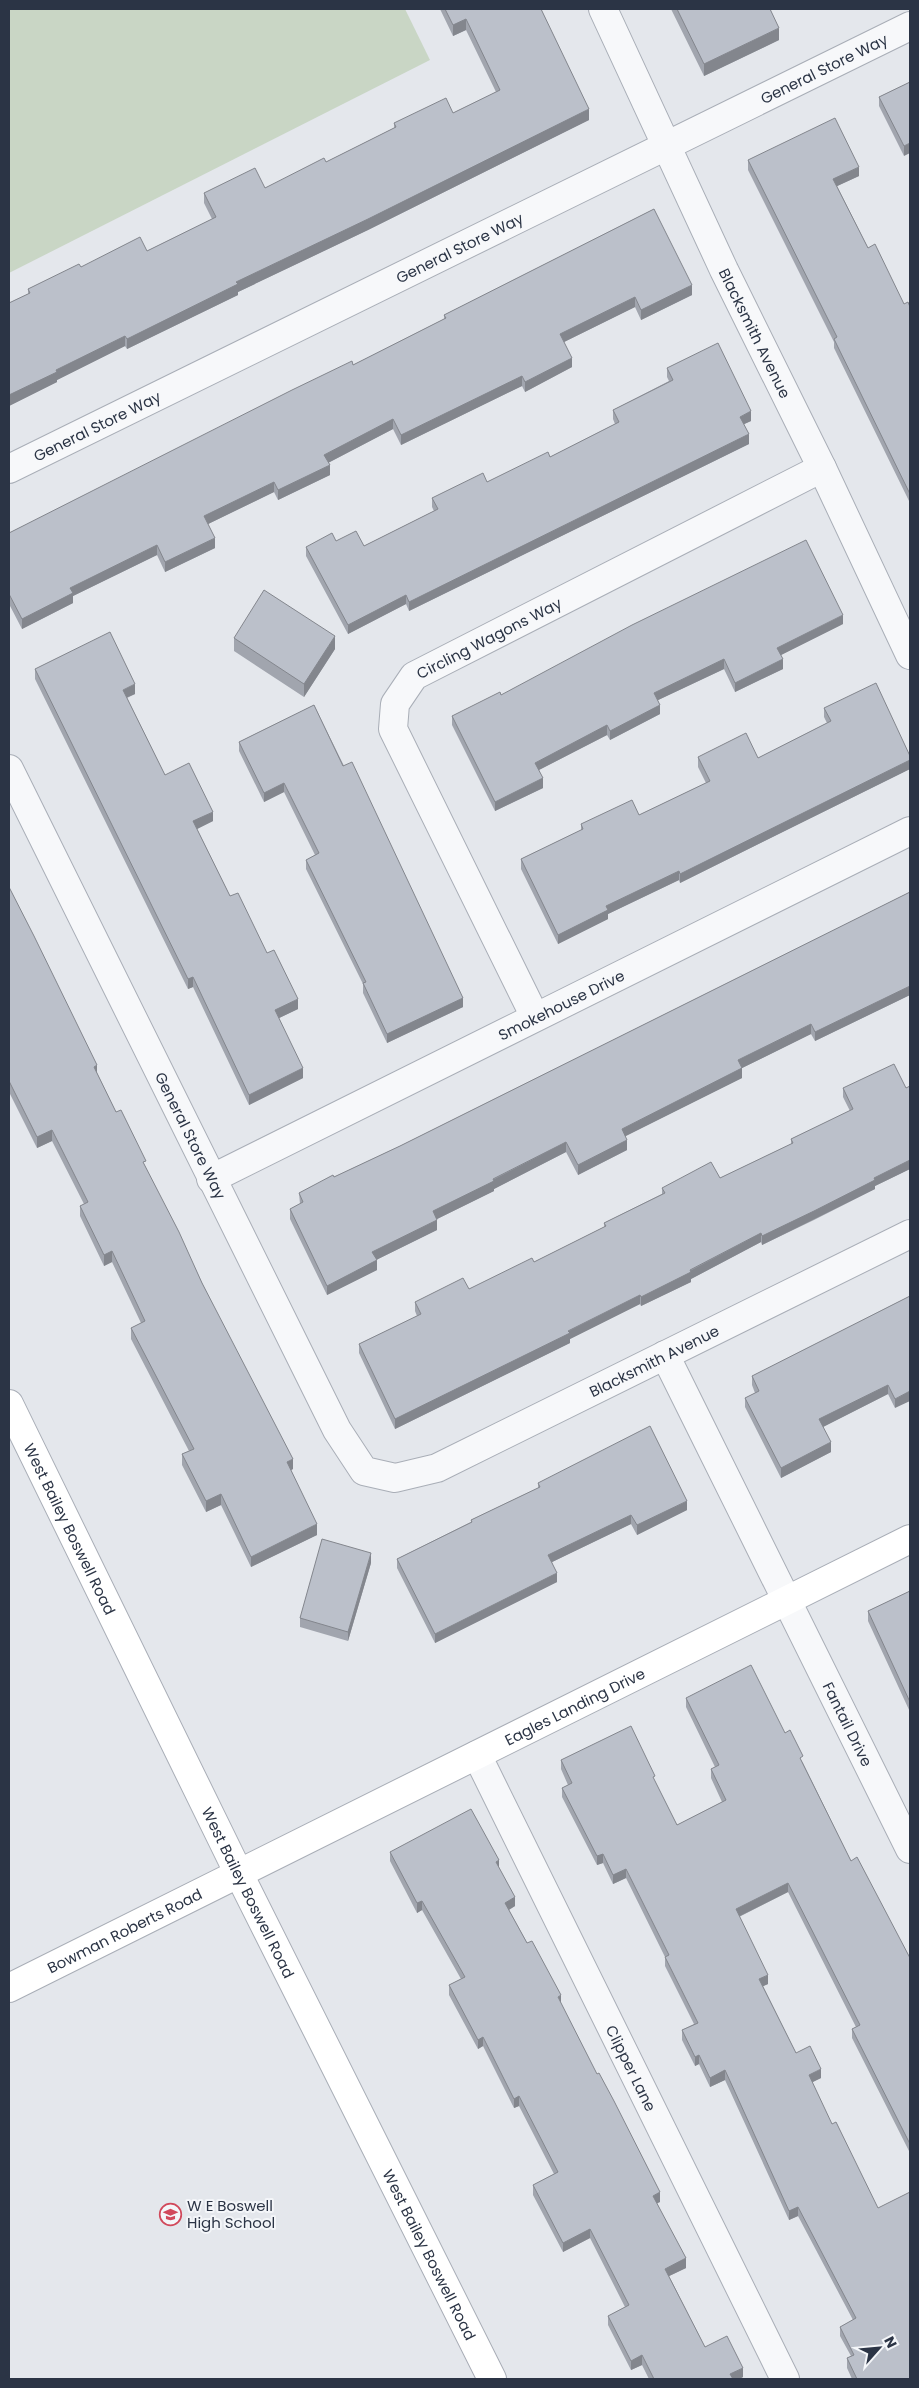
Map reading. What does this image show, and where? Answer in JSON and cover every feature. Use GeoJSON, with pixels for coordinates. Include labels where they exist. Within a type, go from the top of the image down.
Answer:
{"type":"FeatureCollection","features":[{"type":"Feature","properties":{"kind":"main road","name":"West Bailey Boswell Road"},"geometry":{"type":"LineString","coordinates":[[9,1404],[239,1874],[492,2379]]}},
{"type":"Feature","properties":{"kind":"main road","name":"Eagles Landing Drive"},"geometry":{"type":"LineString","coordinates":[[239,1874],[910,1539]]}},
{"type":"Feature","properties":{"kind":"main road","name":"Bowman Roberts Road"},"geometry":{"type":"LineString","coordinates":[[9,1988],[239,1874]]}},
{"type":"Feature","properties":{"kind":"street","name":"Blacksmith Avenue"},"geometry":{"type":"LineString","coordinates":[[603,9],[724,270],[822,468],[910,655]]}},
{"type":"Feature","properties":{"kind":"street","name":"General Store Way"},"geometry":{"type":"LineString","coordinates":[[9,470],[910,26]]}},
{"type":"Feature","properties":{"kind":"street","name":"Circling Wagons Way"},"geometry":{"type":"LineString","coordinates":[[536,1017],[393,729],[395,704],[414,676],[822,468]]}},
{"type":"Feature","properties":{"kind":"street","name":"General Store Way"},"geometry":{"type":"LineString","coordinates":[[9,769],[336,1430],[364,1471],[395,1478]]}},
{"type":"Feature","properties":{"kind":"street","name":"Smokehouse Drive"},"geometry":{"type":"LineString","coordinates":[[211,1179],[910,831]]}},
{"type":"Feature","properties":{"kind":"street","name":"Blacksmith Avenue"},"geometry":{"type":"LineString","coordinates":[[395,1478],[437,1468],[910,1234]]}},
{"type":"Feature","properties":{"kind":"street","name":"Fantail Drive"},"geometry":{"type":"LineString","coordinates":[[665,1355],[910,1849]]}},
{"type":"Feature","properties":{"kind":"street","name":"Clipper Lane"},"geometry":{"type":"LineString","coordinates":[[478,1755],[785,2379]]}},
{"type":"Feature","properties":{"kind":"green space"},"geometry":{"type":"Polygon","coordinates":[[[9,9],[405,9],[430,60],[9,273],[9,9]]]}},
{"type":"Feature","properties":{"kind":"building"},"geometry":{"type":"Polygon","coordinates":[[[445,9],[541,9],[589,109],[368,219],[236,282],[238,284],[127,339],[125,336],[9,395],[9,303],[30,293],[28,289],[79,264],[81,267],[140,237],[147,251],[216,217],[204,193],[255,168],[265,188],[324,158],[326,162],[396,127],[394,123],[446,98],[453,113],[500,90],[466,19],[453,25],[445,9]]]}},
{"type":"Feature","properties":{"kind":"building"},"geometry":{"type":"Polygon","coordinates":[[[677,9],[770,9],[779,28],[704,64],[677,9]]]}},
{"type":"Feature","properties":{"kind":"building"},"geometry":{"type":"Polygon","coordinates":[[[910,82],[910,143],[904,146],[879,97],[910,82]]]}},
{"type":"Feature","properties":{"kind":"building"},"geometry":{"type":"Polygon","coordinates":[[[835,118],[859,167],[833,179],[868,248],[875,244],[904,304],[908,302],[910,307],[910,494],[834,339],[837,337],[748,160],[835,118]]]}},
{"type":"Feature","properties":{"kind":"building"},"geometry":{"type":"Polygon","coordinates":[[[654,209],[692,285],[641,310],[635,297],[560,334],[572,358],[525,382],[522,376],[401,435],[393,419],[324,455],[330,465],[278,490],[274,482],[204,516],[215,538],[165,562],[157,545],[70,588],[73,593],[22,619],[9,594],[9,533],[292,390],[352,361],[353,365],[446,318],[444,315],[654,209]]]}},
{"type":"Feature","properties":{"kind":"building"},"geometry":{"type":"Polygon","coordinates":[[[718,343],[751,411],[740,417],[749,434],[409,602],[406,595],[348,625],[306,547],[332,533],[336,541],[356,531],[364,546],[438,509],[432,498],[483,473],[487,482],[548,452],[550,457],[619,422],[613,410],[673,380],[667,368],[718,343]]]}},
{"type":"Feature","properties":{"kind":"building"},"geometry":{"type":"Polygon","coordinates":[[[806,540],[843,615],[777,648],[783,659],[735,683],[724,659],[654,693],[660,705],[610,731],[607,725],[535,763],[543,778],[495,802],[452,716],[500,692],[501,695],[632,625],[806,540]]]}},
{"type":"Feature","properties":{"kind":"building"},"geometry":{"type":"Polygon","coordinates":[[[264,590],[335,636],[304,684],[234,638],[264,590]]]}},
{"type":"Feature","properties":{"kind":"building"},"geometry":{"type":"Polygon","coordinates":[[[110,632],[135,684],[123,690],[165,775],[189,763],[213,812],[193,821],[230,896],[238,893],[267,953],[274,950],[298,999],[275,1010],[303,1068],[249,1095],[193,977],[188,979],[35,669],[110,632]]]}},
{"type":"Feature","properties":{"kind":"building"},"geometry":{"type":"Polygon","coordinates":[[[876,683],[910,756],[910,760],[680,874],[679,871],[606,906],[608,910],[558,935],[521,859],[583,829],[581,824],[632,800],[639,815],[710,781],[698,757],[746,733],[758,758],[831,721],[824,708],[876,683]]]}},
{"type":"Feature","properties":{"kind":"building"},"geometry":{"type":"Polygon","coordinates":[[[314,705],[343,766],[352,762],[463,998],[387,1034],[363,983],[366,982],[306,860],[319,853],[284,783],[264,793],[239,742],[314,705]]]}},
{"type":"Feature","properties":{"kind":"building"},"geometry":{"type":"Polygon","coordinates":[[[9,887],[97,1065],[94,1067],[116,1112],[121,1110],[146,1161],[143,1162],[179,1232],[202,1283],[293,1459],[287,1462],[317,1524],[251,1557],[221,1494],[206,1501],[182,1454],[194,1449],[131,1328],[145,1321],[112,1251],[104,1255],[80,1206],[88,1202],[52,1130],[37,1137],[9,1081],[9,887]]]}},
{"type":"Feature","properties":{"kind":"building"},"geometry":{"type":"Polygon","coordinates":[[[910,892],[910,986],[815,1032],[811,1024],[738,1060],[742,1068],[622,1129],[627,1140],[578,1165],[566,1142],[493,1179],[494,1181],[433,1211],[437,1220],[372,1252],[377,1260],[327,1286],[290,1209],[303,1202],[299,1193],[333,1175],[334,1177],[400,1146],[910,892]]]}},
{"type":"Feature","properties":{"kind":"building"},"geometry":{"type":"Polygon","coordinates":[[[894,1064],[906,1088],[910,1086],[910,1160],[814,1211],[762,1236],[761,1233],[690,1270],[691,1272],[641,1297],[640,1295],[568,1331],[570,1333],[395,1419],[359,1344],[421,1314],[415,1302],[463,1278],[469,1289],[532,1258],[534,1262],[606,1226],[604,1223],[665,1193],[662,1188],[711,1162],[720,1178],[793,1143],[791,1139],[853,1109],[843,1088],[894,1064]]]}},
{"type":"Feature","properties":{"kind":"building"},"geometry":{"type":"Polygon","coordinates":[[[910,1296],[910,1391],[895,1399],[888,1385],[819,1419],[831,1442],[781,1468],[745,1398],[759,1391],[752,1376],[910,1296]]]}},
{"type":"Feature","properties":{"kind":"building"},"geometry":{"type":"Polygon","coordinates":[[[650,1426],[687,1501],[637,1525],[631,1515],[548,1555],[557,1573],[435,1634],[397,1559],[472,1522],[471,1520],[540,1487],[538,1483],[650,1426]]]}},
{"type":"Feature","properties":{"kind":"building"},"geometry":{"type":"Polygon","coordinates":[[[322,1539],[371,1553],[348,1632],[300,1618],[322,1539]]]}},
{"type":"Feature","properties":{"kind":"building"},"geometry":{"type":"Polygon","coordinates":[[[910,1591],[910,1702],[868,1611],[910,1591]]]}},
{"type":"Feature","properties":{"kind":"building"},"geometry":{"type":"Polygon","coordinates":[[[751,1665],[785,1733],[790,1730],[803,1756],[800,1758],[851,1861],[857,1857],[910,1958],[910,2144],[852,2029],[860,2025],[788,1883],[736,1909],[768,1975],[759,1979],[796,2053],[810,2046],[821,2069],[809,2075],[832,2124],[836,2122],[878,2208],[910,2192],[910,2379],[857,2379],[847,2358],[854,2355],[840,2327],[856,2318],[798,2207],[789,2211],[725,2070],[710,2078],[699,2055],[695,2057],[682,2030],[698,2023],[665,1957],[669,1955],[626,1869],[613,1875],[603,1854],[597,1856],[562,1788],[572,1783],[561,1760],[631,1726],[655,1776],[653,1777],[677,1825],[726,1800],[711,1769],[719,1765],[686,1698],[751,1665]]]}},
{"type":"Feature","properties":{"kind":"building"},"geometry":{"type":"Polygon","coordinates":[[[471,1809],[499,1860],[496,1862],[515,1897],[505,1903],[527,1943],[532,1941],[561,1995],[558,1997],[660,2192],[653,2196],[686,2258],[665,2269],[705,2347],[727,2336],[743,2368],[730,2374],[733,2379],[654,2379],[642,2355],[631,2361],[608,2316],[629,2305],[590,2229],[563,2243],[533,2185],[558,2172],[519,2096],[514,2099],[483,2037],[478,2040],[449,1985],[465,1977],[422,1901],[417,1903],[390,1852],[471,1809]]]}},
{"type":"Feature","properties":{"kind":"place","name":"W E Boswell High School"},"geometry":{"type":"Point","coordinates":[171,2214]}}]}
